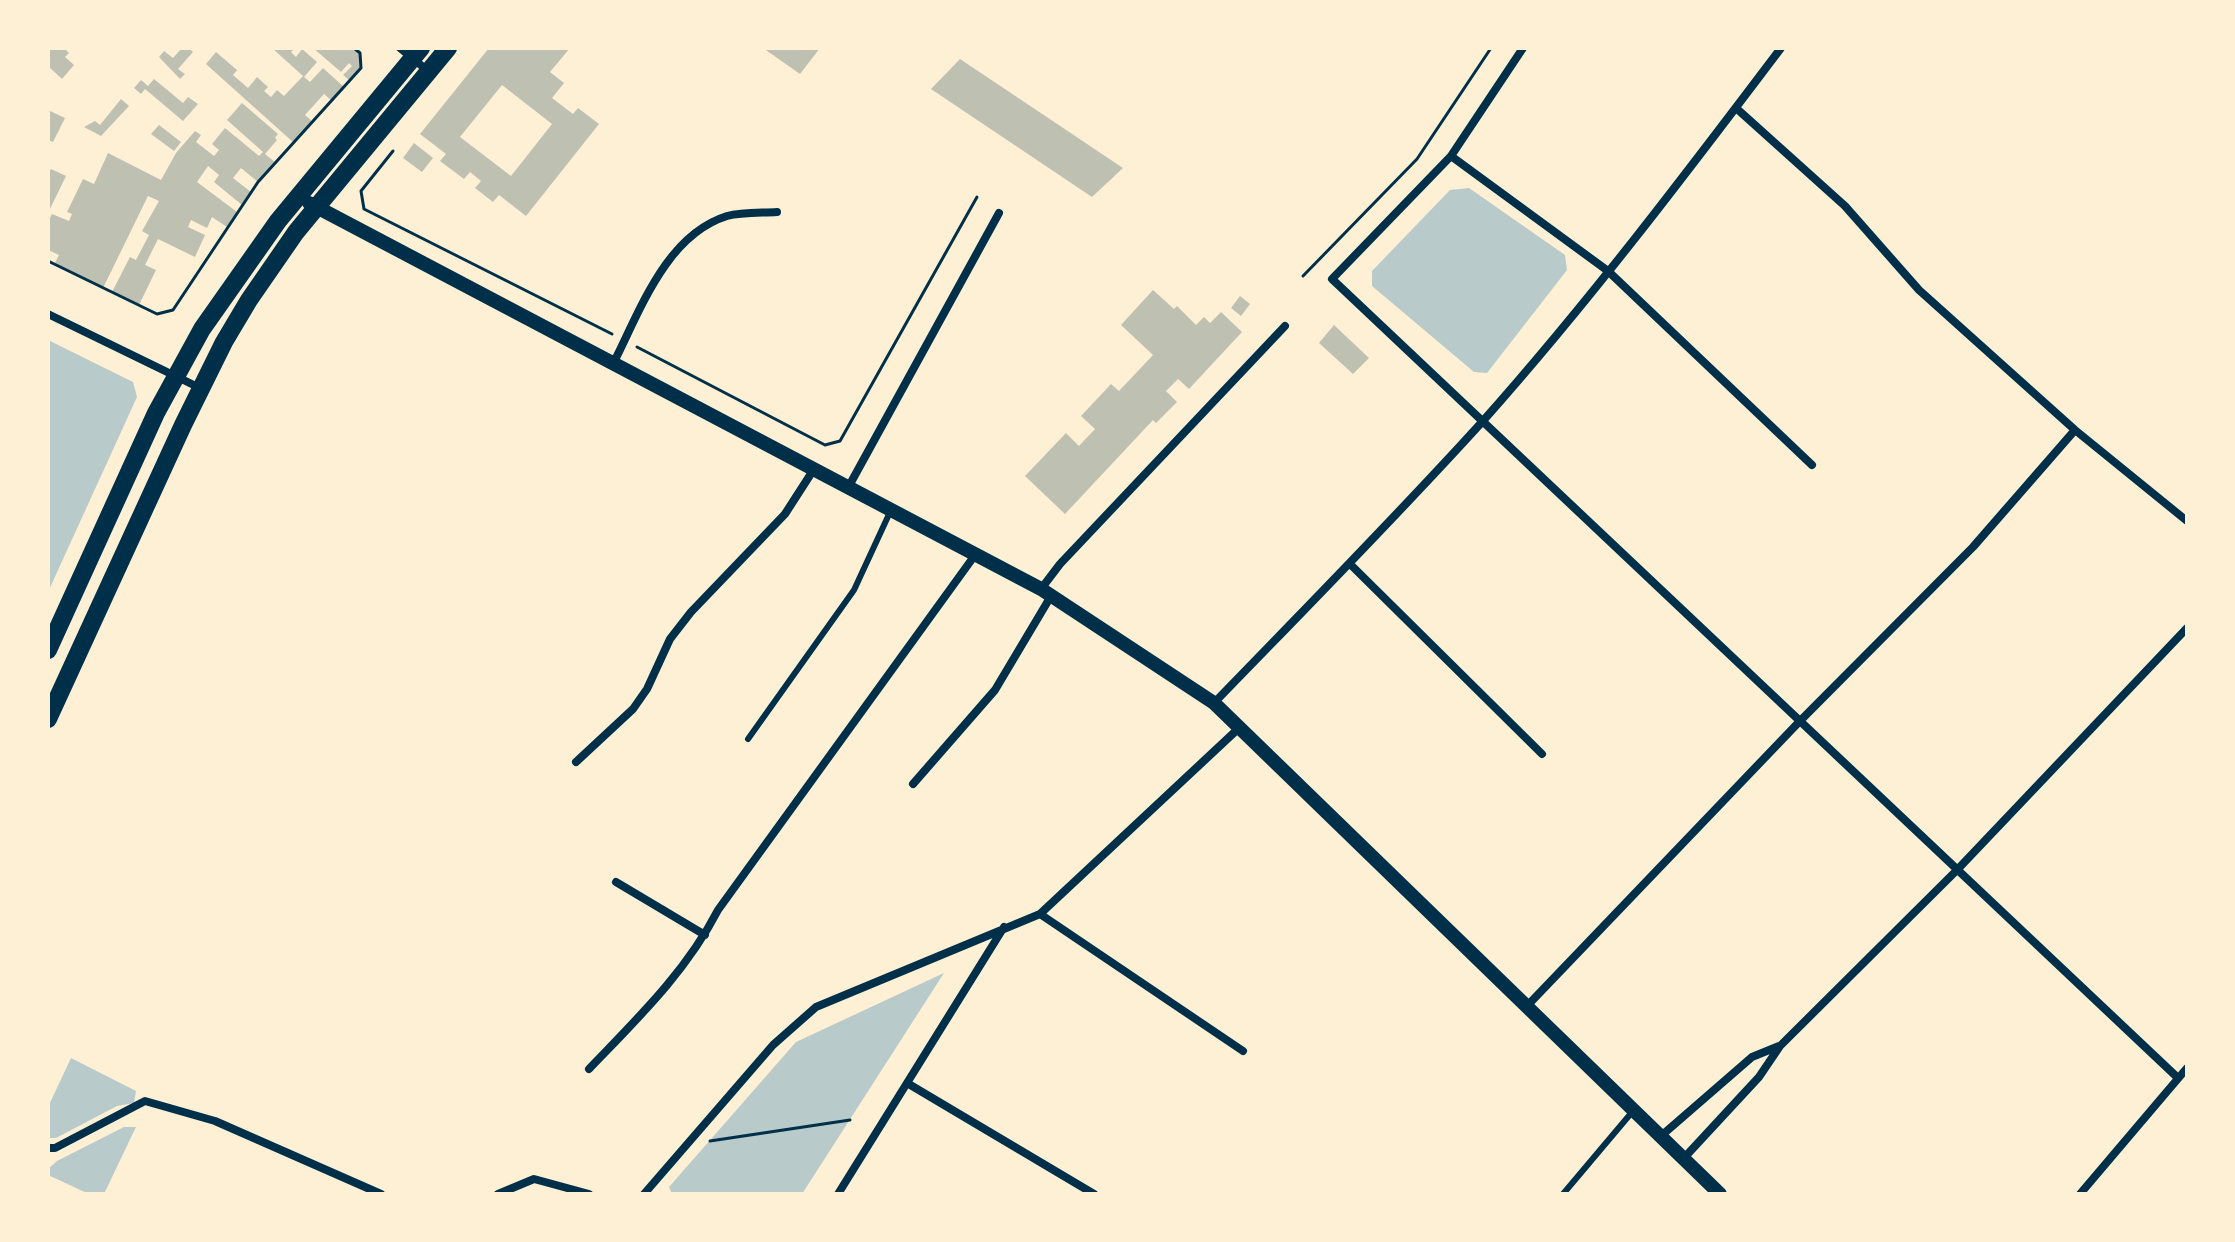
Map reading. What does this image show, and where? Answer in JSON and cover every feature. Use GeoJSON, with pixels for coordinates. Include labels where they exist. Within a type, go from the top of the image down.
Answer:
{"type":"FeatureCollection","features":[{"type":"Feature","properties":{"kind":"main road"},"geometry":{"type":"LineString","coordinates":[[48,719],[224,342],[249,300],[296,232],[448,48]]}},
{"type":"Feature","properties":{"kind":"main road"},"geometry":{"type":"LineString","coordinates":[[48,650],[174,377],[202,329],[278,221],[411,52]]}},
{"type":"Feature","properties":{"kind":"street"},"geometry":{"type":"LineString","coordinates":[[1523,48],[1451,156],[1332,279],[2178,1078]]}},
{"type":"Feature","properties":{"kind":"street"},"geometry":{"type":"LineString","coordinates":[[1214,703],[1350,564],[1483,420],[1608,271],[1781,48]]}},
{"type":"Feature","properties":{"kind":"street"},"geometry":{"type":"LineString","coordinates":[[411,52],[428,71]]}},
{"type":"Feature","properties":{"kind":"street"},"geometry":{"type":"LineString","coordinates":[[1736,108],[1845,206],[1919,290],[2075,430],[2187,521]]}},
{"type":"Feature","properties":{"kind":"street"},"geometry":{"type":"LineString","coordinates":[[1451,156],[1608,271],[1812,465]]}},
{"type":"Feature","properties":{"kind":"street"},"geometry":{"type":"LineString","coordinates":[[299,198],[1046,592],[1214,703],[1720,1194]]}},
{"type":"Feature","properties":{"kind":"street"},"geometry":{"type":"LineString","coordinates":[[613,364],[665,266],[700,228],[730,215],[777,212]]}},
{"type":"Feature","properties":{"kind":"street"},"geometry":{"type":"LineString","coordinates":[[849,486],[999,213]]}},
{"type":"Feature","properties":{"kind":"street"},"geometry":{"type":"LineString","coordinates":[[48,314],[202,389]]}},
{"type":"Feature","properties":{"kind":"street"},"geometry":{"type":"LineString","coordinates":[[913,784],[995,690],[1060,564],[1285,326]]}},
{"type":"Feature","properties":{"kind":"street"},"geometry":{"type":"LineString","coordinates":[[1527,1006],[1799,722],[1973,547],[2075,430]]}},
{"type":"Feature","properties":{"kind":"street"},"geometry":{"type":"LineString","coordinates":[[576,762],[633,709],[647,689],[670,639],[691,612],[785,514],[814,469]]}},
{"type":"Feature","properties":{"kind":"street"},"geometry":{"type":"LineString","coordinates":[[589,1069],[667,988],[705,935],[718,910],[975,555]]}},
{"type":"Feature","properties":{"kind":"street"},"geometry":{"type":"LineString","coordinates":[[1350,564],[1542,754]]}},
{"type":"Feature","properties":{"kind":"street"},"geometry":{"type":"LineString","coordinates":[[1684,1158],[1759,1077],[1780,1046],[1957,870],[2185,633]]}},
{"type":"Feature","properties":{"kind":"street"},"geometry":{"type":"LineString","coordinates":[[644,1194],[773,1045],[816,1007],[1040,914],[1239,728]]}},
{"type":"Feature","properties":{"kind":"street"},"geometry":{"type":"LineString","coordinates":[[616,882],[705,935]]}},
{"type":"Feature","properties":{"kind":"street"},"geometry":{"type":"LineString","coordinates":[[1040,914],[1243,1051]]}},
{"type":"Feature","properties":{"kind":"street"},"geometry":{"type":"LineString","coordinates":[[838,1194],[1005,926]]}},
{"type":"Feature","properties":{"kind":"street"},"geometry":{"type":"LineString","coordinates":[[1661,1136],[1752,1057],[1780,1046]]}},
{"type":"Feature","properties":{"kind":"street"},"geometry":{"type":"LineString","coordinates":[[2080,1194],[2187,1068]]}},
{"type":"Feature","properties":{"kind":"street"},"geometry":{"type":"LineString","coordinates":[[907,1083],[1094,1194]]}},
{"type":"Feature","properties":{"kind":"street"},"geometry":{"type":"LineString","coordinates":[[48,1148],[55,1148],[145,1101],[215,1121],[381,1194]]}},
{"type":"Feature","properties":{"kind":"street"},"geometry":{"type":"LineString","coordinates":[[498,1194],[534,1179],[589,1194]]}},
{"type":"Feature","properties":{"kind":"lane"},"geometry":{"type":"LineString","coordinates":[[748,739],[854,590],[891,510]]}},
{"type":"Feature","properties":{"kind":"lane"},"geometry":{"type":"LineString","coordinates":[[1563,1194],[1634,1110]]}},
{"type":"Feature","properties":{"kind":"path"},"geometry":{"type":"LineString","coordinates":[[48,261],[157,314],[173,310],[258,182],[361,68],[360,53],[354,48]]}},
{"type":"Feature","properties":{"kind":"path"},"geometry":{"type":"LineString","coordinates":[[1303,276],[1417,159],[1491,48]]}},
{"type":"Feature","properties":{"kind":"path"},"geometry":{"type":"LineString","coordinates":[[393,151],[361,191],[364,209],[825,445],[840,441],[977,197]]}},
{"type":"Feature","properties":{"kind":"path"},"geometry":{"type":"LineString","coordinates":[[710,1141],[850,1120]]}},
{"type":"Feature","properties":{"kind":"shaded area"},"geometry":{"type":"Polygon","coordinates":[[[1469,188],[1565,255],[1567,270],[1487,373],[1474,372],[1372,286],[1372,271],[1450,190],[1469,188]]]}},
{"type":"Feature","properties":{"kind":"shaded area"},"geometry":{"type":"Polygon","coordinates":[[[48,340],[133,382],[137,397],[48,592],[48,340]]]}},
{"type":"Feature","properties":{"kind":"shaded area"},"geometry":{"type":"Polygon","coordinates":[[[944,973],[802,1194],[672,1194],[669,1187],[796,1042],[944,973]]]}},
{"type":"Feature","properties":{"kind":"shaded area"},"geometry":{"type":"Polygon","coordinates":[[[71,1058],[136,1091],[134,1103],[117,1106],[56,1138],[48,1138],[48,1107],[71,1058]]]}},
{"type":"Feature","properties":{"kind":"shaded area"},"geometry":{"type":"Polygon","coordinates":[[[124,1127],[136,1127],[104,1194],[89,1194],[48,1175],[48,1169],[57,1161],[124,1127]]]}},
{"type":"Feature","properties":{"kind":"building"},"geometry":{"type":"Polygon","coordinates":[[[48,48],[64,48],[69,53],[65,57],[74,65],[62,79],[48,66],[48,48]]]}},
{"type":"Feature","properties":{"kind":"building"},"geometry":{"type":"Polygon","coordinates":[[[182,48],[193,52],[178,69],[185,74],[180,79],[159,57],[164,51],[173,58],[182,48]]]}},
{"type":"Feature","properties":{"kind":"building"},"geometry":{"type":"Polygon","coordinates":[[[272,48],[295,48],[291,52],[296,57],[302,49],[317,62],[304,77],[310,82],[323,68],[344,87],[332,101],[324,94],[305,115],[313,122],[294,143],[206,64],[216,52],[237,70],[233,75],[248,88],[257,77],[268,87],[264,91],[271,97],[277,90],[284,96],[303,76],[272,48]]]}},
{"type":"Feature","properties":{"kind":"building"},"geometry":{"type":"Polygon","coordinates":[[[313,48],[354,48],[360,53],[361,68],[350,81],[343,75],[352,66],[349,63],[341,72],[313,48]]]}},
{"type":"Feature","properties":{"kind":"building"},"geometry":{"type":"Polygon","coordinates":[[[489,48],[570,48],[550,72],[564,83],[552,98],[573,114],[578,108],[599,124],[526,216],[499,195],[493,202],[475,188],[481,181],[470,172],[464,179],[440,161],[446,154],[420,134],[489,48]],[[502,85],[460,137],[511,176],[552,124],[502,85]]]}},
{"type":"Feature","properties":{"kind":"building"},"geometry":{"type":"Polygon","coordinates":[[[763,48],[820,48],[800,74],[763,48]]]}},
{"type":"Feature","properties":{"kind":"building"},"geometry":{"type":"Polygon","coordinates":[[[960,59],[1123,168],[1092,197],[931,89],[960,59]]]}},
{"type":"Feature","properties":{"kind":"building"},"geometry":{"type":"Polygon","coordinates":[[[154,79],[183,103],[188,97],[198,104],[183,121],[145,89],[141,94],[134,88],[141,80],[148,86],[154,79]]]}},
{"type":"Feature","properties":{"kind":"building"},"geometry":{"type":"Polygon","coordinates":[[[121,99],[129,106],[101,136],[84,127],[95,121],[100,125],[121,99]]]}},
{"type":"Feature","properties":{"kind":"building"},"geometry":{"type":"Polygon","coordinates":[[[242,103],[278,134],[277,140],[265,154],[276,163],[258,182],[241,168],[233,178],[251,192],[242,205],[214,182],[219,175],[208,166],[197,182],[237,212],[227,227],[212,217],[207,228],[191,220],[188,227],[205,235],[195,257],[158,239],[145,265],[156,270],[139,305],[112,292],[130,257],[136,260],[149,235],[142,231],[159,201],[148,196],[103,288],[54,265],[59,255],[48,250],[48,222],[52,214],[69,221],[72,214],[67,212],[83,179],[94,184],[108,153],[161,180],[176,153],[195,131],[201,135],[196,142],[214,156],[219,150],[212,144],[225,128],[259,156],[263,152],[227,120],[242,103]]]}},
{"type":"Feature","properties":{"kind":"building"},"geometry":{"type":"Polygon","coordinates":[[[48,110],[65,118],[53,142],[48,140],[48,110]]]}},
{"type":"Feature","properties":{"kind":"building"},"geometry":{"type":"Polygon","coordinates":[[[159,125],[181,142],[174,151],[151,134],[159,125]]]}},
{"type":"Feature","properties":{"kind":"building"},"geometry":{"type":"Polygon","coordinates":[[[414,143],[433,158],[422,172],[403,158],[414,143]]]}},
{"type":"Feature","properties":{"kind":"building"},"geometry":{"type":"Polygon","coordinates":[[[51,169],[66,176],[48,213],[48,174],[51,169]]]}},
{"type":"Feature","properties":{"kind":"building"},"geometry":{"type":"Polygon","coordinates":[[[1153,290],[1174,309],[1177,306],[1196,325],[1204,317],[1210,323],[1221,312],[1242,332],[1189,389],[1178,379],[1166,391],[1177,402],[1156,423],[1153,420],[1065,514],[1025,476],[1066,433],[1079,446],[1095,429],[1081,416],[1111,384],[1119,391],[1153,355],[1121,325],[1153,290]]]}},
{"type":"Feature","properties":{"kind":"building"},"geometry":{"type":"Polygon","coordinates":[[[1240,296],[1250,304],[1241,316],[1231,308],[1240,296]]]}},
{"type":"Feature","properties":{"kind":"building"},"geometry":{"type":"Polygon","coordinates":[[[1334,325],[1369,358],[1353,374],[1319,343],[1334,325]]]}}]}
